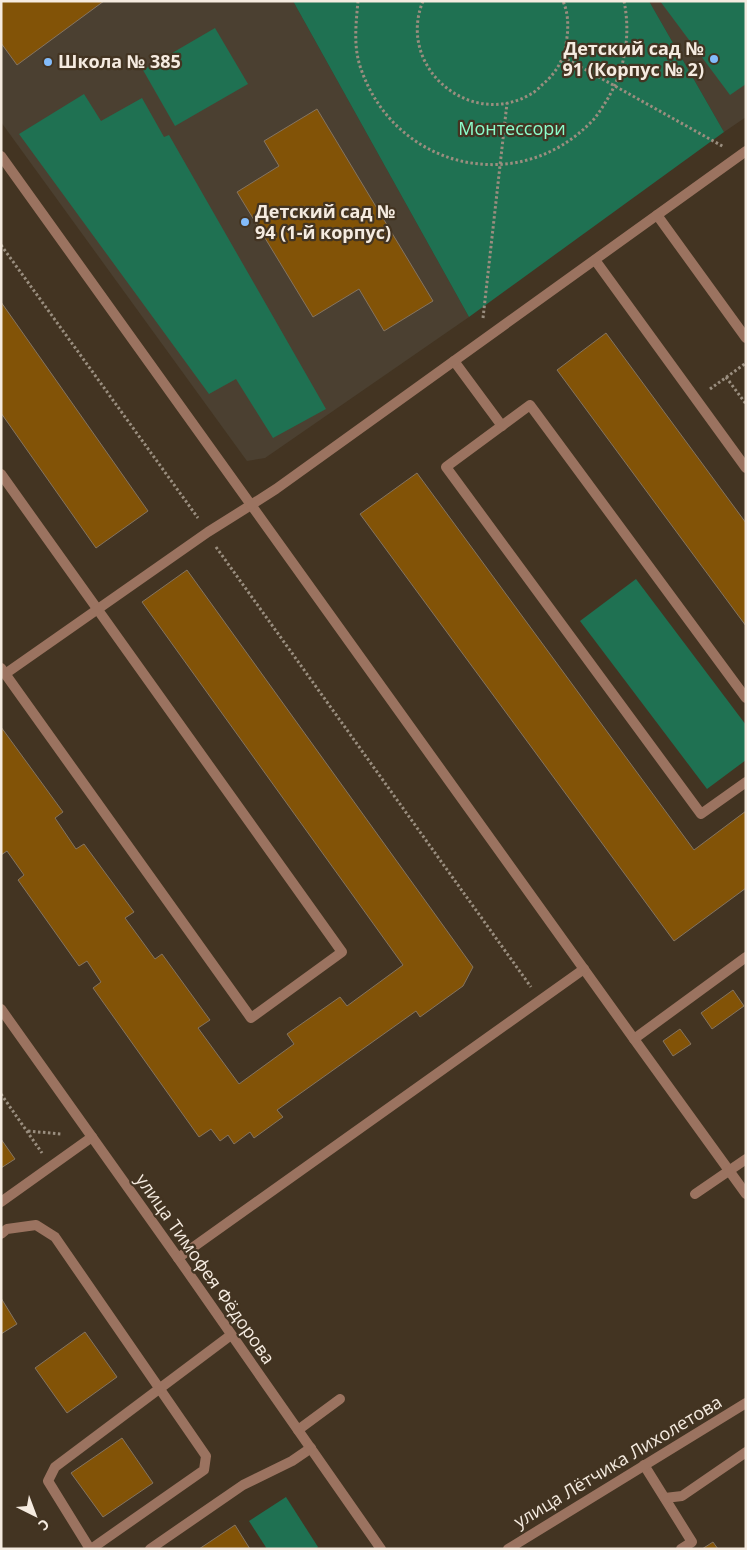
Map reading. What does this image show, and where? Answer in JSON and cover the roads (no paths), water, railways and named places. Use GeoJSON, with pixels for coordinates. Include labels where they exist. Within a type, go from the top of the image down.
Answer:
{"type":"FeatureCollection","features":[{"type":"Feature","properties":{"kind":"street"},"geometry":{"type":"LineString","coordinates":[[1,474],[97,609],[342,952],[250,1018],[3,671],[97,609],[208,532],[276,489],[746,151]]}},
{"type":"Feature","properties":{"kind":"street"},"geometry":{"type":"LineString","coordinates":[[1,156],[746,1194]]}},
{"type":"Feature","properties":{"kind":"street"},"geometry":{"type":"LineString","coordinates":[[657,215],[746,338]]}},
{"type":"Feature","properties":{"kind":"street"},"geometry":{"type":"LineString","coordinates":[[595,260],[746,468]]}},
{"type":"Feature","properties":{"kind":"street"},"geometry":{"type":"LineString","coordinates":[[454,361],[502,426]]}},
{"type":"Feature","properties":{"kind":"street"},"geometry":{"type":"LineString","coordinates":[[746,698],[530,405],[446,467],[701,814],[746,782]]}},
{"type":"Feature","properties":{"kind":"street"},"geometry":{"type":"LineString","coordinates":[[634,1039],[746,958]]}},
{"type":"Feature","properties":{"kind":"street"},"geometry":{"type":"LineString","coordinates":[[178,1258],[584,969]]}},
{"type":"Feature","properties":{"kind":"street","name":"улица Тимофея Фёдорова"},"geometry":{"type":"LineString","coordinates":[[1,1009],[381,1549]]}},
{"type":"Feature","properties":{"kind":"street"},"geometry":{"type":"LineString","coordinates":[[1,1202],[92,1137]]}},
{"type":"Feature","properties":{"kind":"street"},"geometry":{"type":"LineString","coordinates":[[694,1194],[746,1159]]}},
{"type":"Feature","properties":{"kind":"street"},"geometry":{"type":"LineString","coordinates":[[1,1234],[7,1229],[36,1225],[55,1237],[159,1389],[206,1456],[204,1470],[91,1549],[48,1481],[55,1467],[159,1389],[232,1335]]}},
{"type":"Feature","properties":{"kind":"street"},"geometry":{"type":"LineString","coordinates":[[298,1430],[340,1399]]}},
{"type":"Feature","properties":{"kind":"street","name":"улица Лётчика Лихолетова"},"geometry":{"type":"LineString","coordinates":[[508,1549],[746,1404]]}},
{"type":"Feature","properties":{"kind":"street"},"geometry":{"type":"LineString","coordinates":[[150,1549],[243,1485],[292,1461],[311,1448]]}},
{"type":"Feature","properties":{"kind":"street"},"geometry":{"type":"LineString","coordinates":[[665,1498],[682,1496],[746,1452]]}},
{"type":"Feature","properties":{"kind":"street"},"geometry":{"type":"LineString","coordinates":[[644,1465],[692,1542],[681,1549]]}},
{"type":"Feature","properties":{"kind":"place","name":"Детский сад № 91 (Корпус № 2)"},"geometry":{"type":"Point","coordinates":[714,59]}},
{"type":"Feature","properties":{"kind":"place","name":"Школа № 385"},"geometry":{"type":"Point","coordinates":[48,62]}},
{"type":"Feature","properties":{"kind":"place","name":"Детский сад № 94 (1-й корпус)"},"geometry":{"type":"Point","coordinates":[245,222]}},
{"type":"Feature","properties":{"kind":"park label","name":"Монтессори"},"geometry":{"type":"Point","coordinates":[512,129]}}]}
